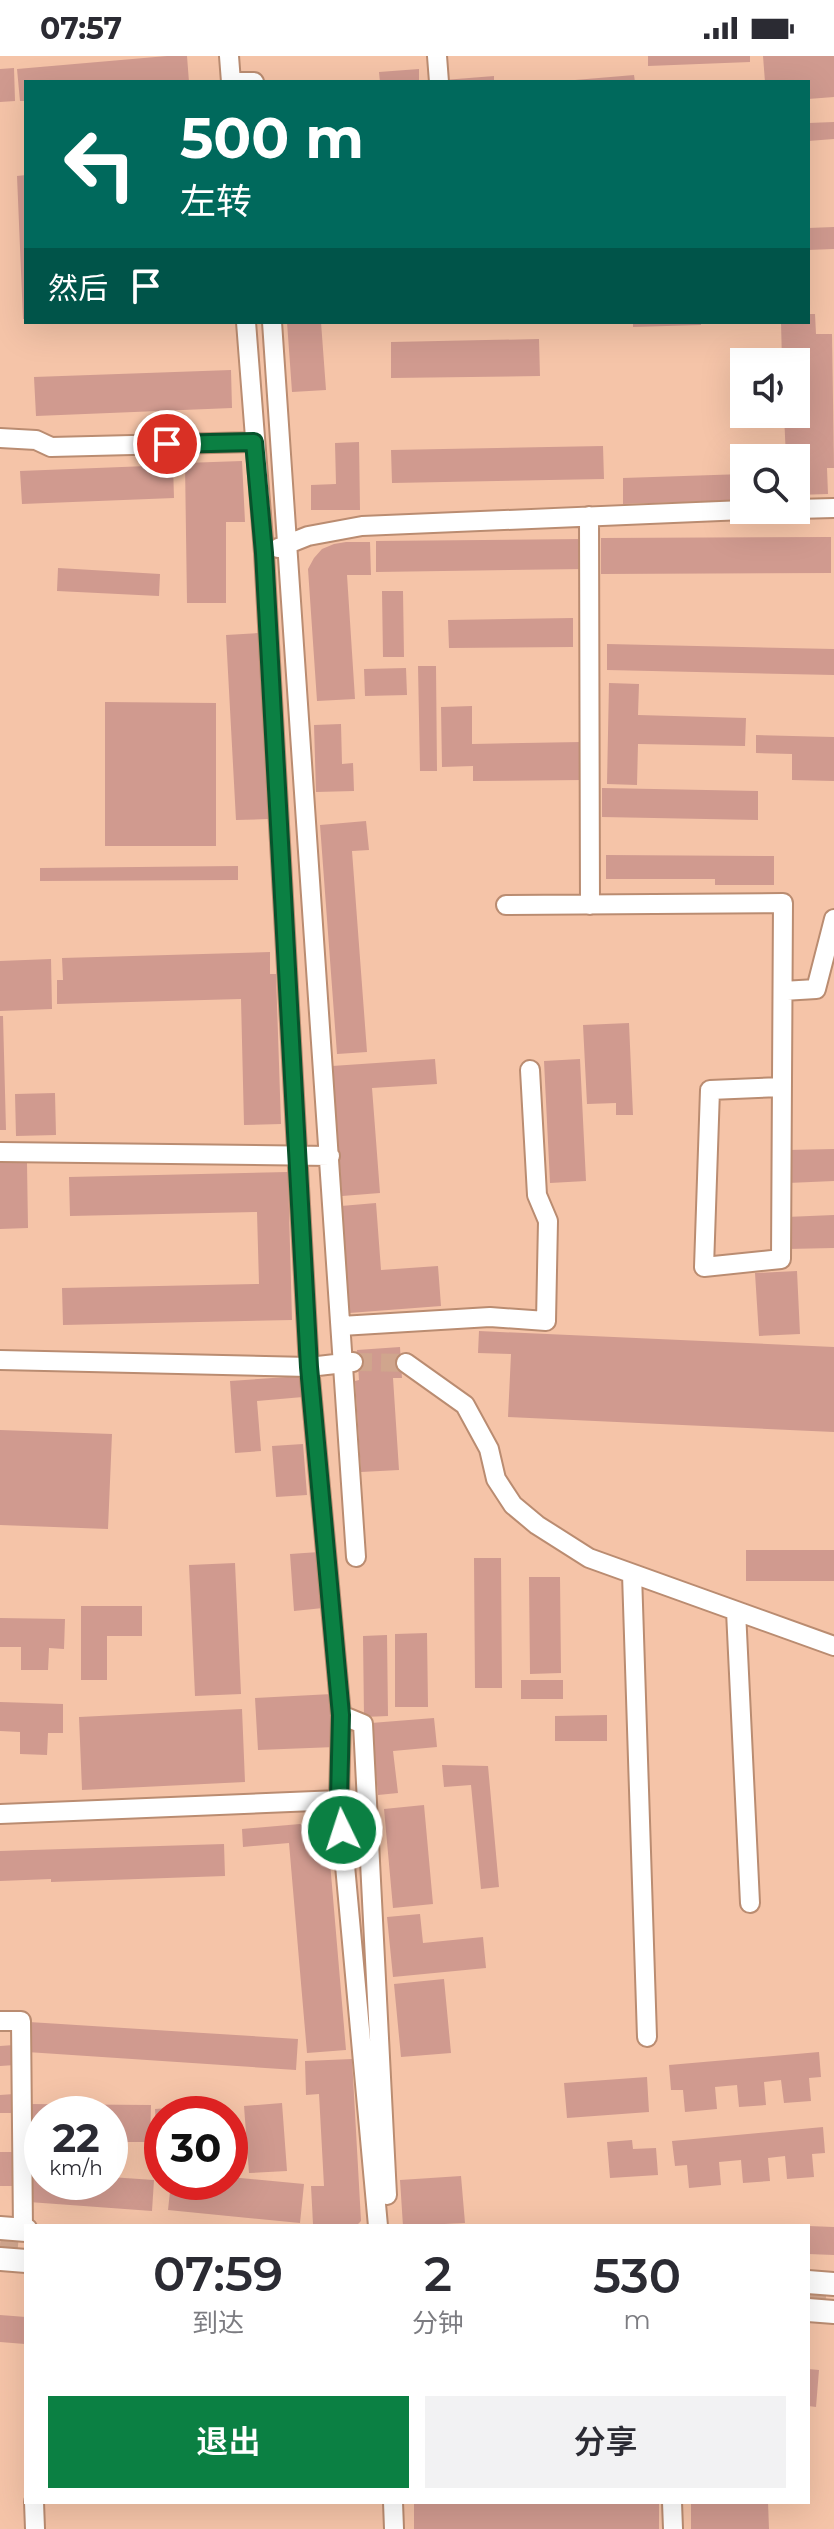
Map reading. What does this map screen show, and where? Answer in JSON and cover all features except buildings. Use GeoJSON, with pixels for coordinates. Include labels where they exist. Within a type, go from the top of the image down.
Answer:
{"type":"FeatureCollection","features":[{"type":"Feature","properties":{"kind":"main road"},"geometry":{"type":"LineString","coordinates":[[0,2228],[24,2230]]}},
{"type":"Feature","properties":{"kind":"main road"},"geometry":{"type":"LineString","coordinates":[[0,2259],[24,2261]]}},
{"type":"Feature","properties":{"kind":"main road"},"geometry":{"type":"LineString","coordinates":[[810,2282],[834,2284]]}},
{"type":"Feature","properties":{"kind":"main road"},"geometry":{"type":"LineString","coordinates":[[810,2310],[834,2312]]}},
{"type":"Feature","properties":{"kind":"street"},"geometry":{"type":"LineString","coordinates":[[229,56],[231,80]]}},
{"type":"Feature","properties":{"kind":"street"},"geometry":{"type":"LineString","coordinates":[[437,56],[439,80]]}},
{"type":"Feature","properties":{"kind":"street"},"geometry":{"type":"LineString","coordinates":[[246,324],[264,553],[309,1367],[341,1715],[339,1800],[378,2224]]}},
{"type":"Feature","properties":{"kind":"street"},"geometry":{"type":"LineString","coordinates":[[272,324],[341,1326],[349,1362],[356,1557]]}},
{"type":"Feature","properties":{"kind":"street"},"geometry":{"type":"LineString","coordinates":[[0,438],[36,440],[51,447],[254,442]]}},
{"type":"Feature","properties":{"kind":"street"},"geometry":{"type":"LineString","coordinates":[[810,509],[834,508]]}},
{"type":"Feature","properties":{"kind":"street"},"geometry":{"type":"LineString","coordinates":[[264,553],[308,536],[362,526],[730,511]]}},
{"type":"Feature","properties":{"kind":"street"},"geometry":{"type":"LineString","coordinates":[[589,516],[590,905]]}},
{"type":"Feature","properties":{"kind":"street"},"geometry":{"type":"LineString","coordinates":[[506,905],[783,903],[783,991],[781,1259],[704,1267],[710,1090],[782,1087]]}},
{"type":"Feature","properties":{"kind":"street"},"geometry":{"type":"LineString","coordinates":[[783,991],[816,989],[834,919]]}},
{"type":"Feature","properties":{"kind":"street"},"geometry":{"type":"LineString","coordinates":[[341,1326],[490,1317],[546,1321],[548,1221],[537,1195],[530,1070]]}},
{"type":"Feature","properties":{"kind":"street"},"geometry":{"type":"LineString","coordinates":[[0,1152],[330,1156]]}},
{"type":"Feature","properties":{"kind":"street"},"geometry":{"type":"LineString","coordinates":[[0,1360],[309,1367],[349,1362]]}},
{"type":"Feature","properties":{"kind":"street"},"geometry":{"type":"LineString","coordinates":[[406,1363],[465,1405],[489,1449],[496,1479],[513,1505],[537,1525],[589,1558],[834,1646]]}},
{"type":"Feature","properties":{"kind":"street"},"geometry":{"type":"LineString","coordinates":[[632,1574],[647,2037]]}},
{"type":"Feature","properties":{"kind":"street"},"geometry":{"type":"LineString","coordinates":[[736,1611],[750,1903]]}},
{"type":"Feature","properties":{"kind":"street"},"geometry":{"type":"LineString","coordinates":[[341,1715],[363,1724],[388,2224]]}},
{"type":"Feature","properties":{"kind":"street"},"geometry":{"type":"LineString","coordinates":[[0,1814],[339,1800]]}},
{"type":"Feature","properties":{"kind":"street"},"geometry":{"type":"LineString","coordinates":[[0,2021],[21,2021],[24,2230]]}},
{"type":"Feature","properties":{"kind":"street"},"geometry":{"type":"LineString","coordinates":[[34,2504],[35,2529]]}},
{"type":"Feature","properties":{"kind":"street"},"geometry":{"type":"LineString","coordinates":[[393,2504],[394,2529]]}},
{"type":"Feature","properties":{"kind":"street"},"geometry":{"type":"LineString","coordinates":[[672,2504],[673,2529]]}},
{"type":"Feature","properties":{"kind":"tunnel"},"geometry":{"type":"LineString","coordinates":[[354,1362],[406,1363]]}},
{"type":"Feature","properties":{"kind":"tunnel"},"geometry":{"type":"LineString","coordinates":[[0,2245],[24,2247]]}},
{"type":"Feature","properties":{"kind":"tunnel"},"geometry":{"type":"LineString","coordinates":[[810,2295],[834,2296]]}},
{"type":"Feature","properties":{"kind":"route"},"geometry":{"type":"LineString","coordinates":[[167,444],[254,442],[264,553],[309,1367],[341,1715],[339,1800],[342,1830]]}}]}
